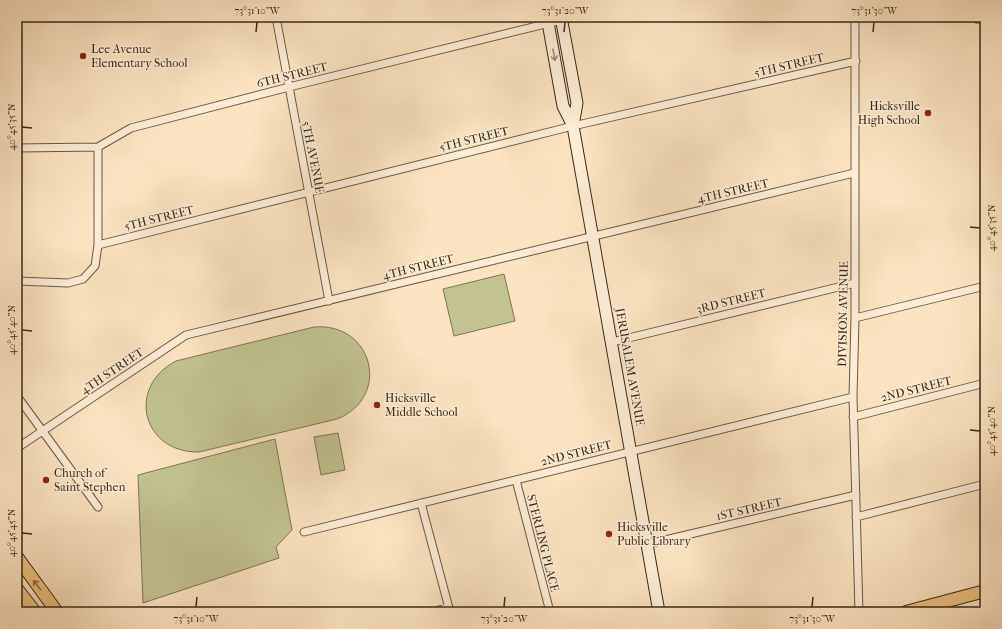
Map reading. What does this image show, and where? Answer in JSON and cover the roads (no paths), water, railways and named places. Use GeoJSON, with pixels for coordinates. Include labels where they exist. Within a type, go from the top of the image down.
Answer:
{"type":"FeatureCollection","features":[{"type":"Feature","properties":{"kind":"main road","name":"JERUSALEM AVENUE"},"geometry":{"type":"LineString","coordinates":[[561,19],[577,103],[573,126]]}},
{"type":"Feature","properties":{"kind":"main road","name":"JERUSALEM AVENUE"},"geometry":{"type":"LineString","coordinates":[[548,20],[563,106],[573,126],[632,450],[659,612]]}},
{"type":"Feature","properties":{"kind":"main road"},"geometry":{"type":"LineString","coordinates":[[17,557],[58,612]]}},
{"type":"Feature","properties":{"kind":"main road"},"geometry":{"type":"LineString","coordinates":[[912,611],[985,591]]}},
{"type":"Feature","properties":{"kind":"main road"},"geometry":{"type":"LineString","coordinates":[[18,592],[35,612]]}},
{"type":"Feature","properties":{"kind":"street","name":"5TH AVENUE"},"geometry":{"type":"LineString","coordinates":[[276,17],[329,301]]}},
{"type":"Feature","properties":{"kind":"street","name":"6TH STREET"},"geometry":{"type":"LineString","coordinates":[[17,148],[98,147],[131,128],[548,20],[574,17]]}},
{"type":"Feature","properties":{"kind":"street","name":"DIVISION AVENUE"},"geometry":{"type":"LineString","coordinates":[[855,17],[855,318],[853,417],[859,612]]}},
{"type":"Feature","properties":{"kind":"street","name":"5TH STREET"},"geometry":{"type":"LineString","coordinates":[[98,245],[573,126],[856,61]]}},
{"type":"Feature","properties":{"kind":"street"},"geometry":{"type":"LineString","coordinates":[[17,281],[68,283],[83,279],[95,266],[98,245],[98,147]]}},
{"type":"Feature","properties":{"kind":"street","name":"4TH STREET"},"geometry":{"type":"LineString","coordinates":[[17,448],[186,335],[593,235],[854,173]]}},
{"type":"Feature","properties":{"kind":"street","name":"3RD STREET"},"geometry":{"type":"LineString","coordinates":[[612,342],[855,283]]}},
{"type":"Feature","properties":{"kind":"street"},"geometry":{"type":"LineString","coordinates":[[855,318],[985,286]]}},
{"type":"Feature","properties":{"kind":"street","name":"2ND STREET"},"geometry":{"type":"LineString","coordinates":[[853,417],[985,383]]}},
{"type":"Feature","properties":{"kind":"street"},"geometry":{"type":"LineString","coordinates":[[17,396],[98,508]]}},
{"type":"Feature","properties":{"kind":"street","name":"2ND STREET"},"geometry":{"type":"LineString","coordinates":[[304,532],[632,450],[853,397]]}},
{"type":"Feature","properties":{"kind":"street","name":"STERLING PLACE"},"geometry":{"type":"LineString","coordinates":[[516,480],[550,612]]}},
{"type":"Feature","properties":{"kind":"street"},"geometry":{"type":"LineString","coordinates":[[856,517],[985,484]]}},
{"type":"Feature","properties":{"kind":"street","name":"1ST STREET"},"geometry":{"type":"LineString","coordinates":[[648,544],[856,495]]}},
{"type":"Feature","properties":{"kind":"street"},"geometry":{"type":"LineString","coordinates":[[421,503],[449,610],[432,612]]}},
{"type":"Feature","properties":{"kind":"place","name":"Lee Avenue Elementary School"},"geometry":{"type":"Point","coordinates":[83,56]}},
{"type":"Feature","properties":{"kind":"place","name":"Hicksville High School"},"geometry":{"type":"Point","coordinates":[928,113]}},
{"type":"Feature","properties":{"kind":"place","name":"Hicksville Middle School"},"geometry":{"type":"Point","coordinates":[377,405]}},
{"type":"Feature","properties":{"kind":"place","name":"Church of Saint Stephen"},"geometry":{"type":"Point","coordinates":[46,480]}},
{"type":"Feature","properties":{"kind":"place","name":"Hicksville Public Library"},"geometry":{"type":"Point","coordinates":[609,534]}}]}
